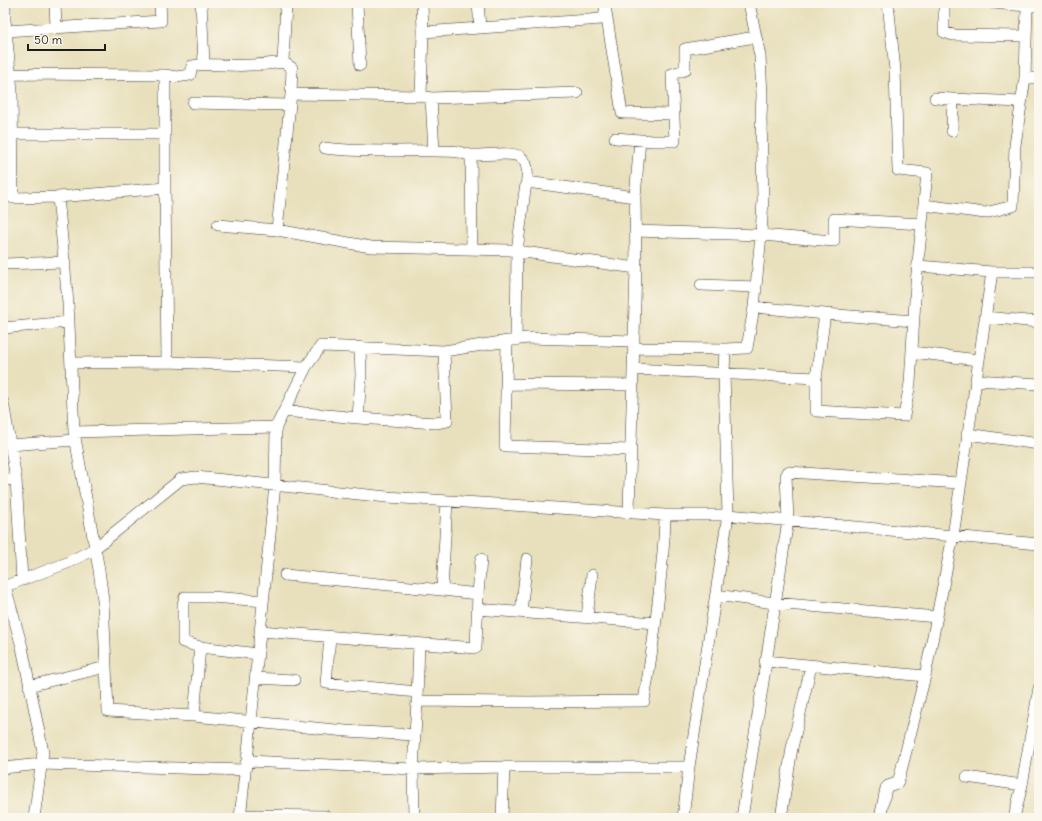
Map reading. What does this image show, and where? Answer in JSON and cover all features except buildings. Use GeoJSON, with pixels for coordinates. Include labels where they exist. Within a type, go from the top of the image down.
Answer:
{"type":"FeatureCollection","features":[{"type":"Feature","properties":{"kind":"street"},"geometry":{"type":"LineString","coordinates":[[5,3],[6,31],[12,91],[8,117],[13,134],[13,198],[58,197],[165,188]]}},
{"type":"Feature","properties":{"kind":"street"},"geometry":{"type":"LineString","coordinates":[[55,3],[56,27]]}},
{"type":"Feature","properties":{"kind":"street"},"geometry":{"type":"LineString","coordinates":[[6,31],[161,21],[160,3]]}},
{"type":"Feature","properties":{"kind":"street"},"geometry":{"type":"LineString","coordinates":[[201,3],[204,64]]}},
{"type":"Feature","properties":{"kind":"street"},"geometry":{"type":"LineString","coordinates":[[283,62],[286,3]]}},
{"type":"Feature","properties":{"kind":"street"},"geometry":{"type":"LineString","coordinates":[[357,3],[360,65]]}},
{"type":"Feature","properties":{"kind":"street"},"geometry":{"type":"LineString","coordinates":[[422,3],[426,97],[434,151]]}},
{"type":"Feature","properties":{"kind":"street"},"geometry":{"type":"LineString","coordinates":[[478,3],[480,28]]}},
{"type":"Feature","properties":{"kind":"street"},"geometry":{"type":"LineString","coordinates":[[325,818],[325,816],[240,816],[275,485],[276,427],[306,367],[321,346],[444,351],[527,338],[725,349],[747,348],[754,306],[763,199],[760,56],[749,3]]}},
{"type":"Feature","properties":{"kind":"street"},"geometry":{"type":"LineString","coordinates":[[825,314],[816,378],[816,411],[904,416],[910,383],[918,266],[927,173],[898,170],[895,70],[888,3]]}},
{"type":"Feature","properties":{"kind":"street"},"geometry":{"type":"LineString","coordinates":[[944,3],[944,32],[953,35],[1026,36]]}},
{"type":"Feature","properties":{"kind":"street"},"geometry":{"type":"LineString","coordinates":[[993,3],[1039,6]]}},
{"type":"Feature","properties":{"kind":"street"},"geometry":{"type":"LineString","coordinates":[[924,205],[986,213],[1013,206],[1015,145],[1025,78],[1027,6]]}},
{"type":"Feature","properties":{"kind":"street"},"geometry":{"type":"LineString","coordinates":[[423,32],[602,19],[605,8]]}},
{"type":"Feature","properties":{"kind":"street"},"geometry":{"type":"LineString","coordinates":[[605,8],[622,113],[674,114]]}},
{"type":"Feature","properties":{"kind":"street"},"geometry":{"type":"LineString","coordinates":[[615,138],[675,141],[672,74],[685,70],[685,49],[755,37]]}},
{"type":"Feature","properties":{"kind":"street"},"geometry":{"type":"LineString","coordinates":[[10,74],[165,75],[176,77],[190,75],[192,66],[204,64],[256,65],[283,62],[292,68],[291,100],[277,230]]}},
{"type":"Feature","properties":{"kind":"street"},"geometry":{"type":"LineString","coordinates":[[165,75],[168,362]]}},
{"type":"Feature","properties":{"kind":"street"},"geometry":{"type":"LineString","coordinates":[[1025,78],[1039,78]]}},
{"type":"Feature","properties":{"kind":"street"},"geometry":{"type":"LineString","coordinates":[[193,103],[578,93]]}},
{"type":"Feature","properties":{"kind":"street"},"geometry":{"type":"LineString","coordinates":[[936,98],[1021,102]]}},
{"type":"Feature","properties":{"kind":"street"},"geometry":{"type":"LineString","coordinates":[[952,131],[953,99]]}},
{"type":"Feature","properties":{"kind":"street"},"geometry":{"type":"LineString","coordinates":[[13,134],[165,134]]}},
{"type":"Feature","properties":{"kind":"street"},"geometry":{"type":"LineString","coordinates":[[629,512],[636,268],[635,197],[640,140]]}},
{"type":"Feature","properties":{"kind":"street"},"geometry":{"type":"LineString","coordinates":[[325,148],[346,150],[460,152],[471,155],[512,154],[521,157],[527,166],[527,182],[524,190],[517,251],[507,384],[506,446],[630,450]]}},
{"type":"Feature","properties":{"kind":"street"},"geometry":{"type":"LineString","coordinates":[[471,155],[472,249]]}},
{"type":"Feature","properties":{"kind":"street"},"geometry":{"type":"LineString","coordinates":[[527,182],[635,197]]}},
{"type":"Feature","properties":{"kind":"street"},"geometry":{"type":"LineString","coordinates":[[58,197],[69,322],[74,436],[99,570],[103,600],[108,711],[194,716],[346,731],[415,735]]}},
{"type":"Feature","properties":{"kind":"street"},"geometry":{"type":"LineString","coordinates":[[635,231],[761,235],[834,241],[834,219],[922,224]]}},
{"type":"Feature","properties":{"kind":"street"},"geometry":{"type":"LineString","coordinates":[[218,225],[277,230],[371,247],[517,251],[636,268]]}},
{"type":"Feature","properties":{"kind":"street"},"geometry":{"type":"LineString","coordinates":[[3,264],[64,262]]}},
{"type":"Feature","properties":{"kind":"street"},"geometry":{"type":"LineString","coordinates":[[918,266],[992,272],[1039,272]]}},
{"type":"Feature","properties":{"kind":"street"},"geometry":{"type":"LineString","coordinates":[[880,818],[886,788],[897,783],[899,779],[925,676],[937,618],[953,536],[992,272]]}},
{"type":"Feature","properties":{"kind":"street"},"geometry":{"type":"LineString","coordinates":[[701,285],[756,287]]}},
{"type":"Feature","properties":{"kind":"street"},"geometry":{"type":"LineString","coordinates":[[754,306],[825,314],[914,321]]}},
{"type":"Feature","properties":{"kind":"street"},"geometry":{"type":"LineString","coordinates":[[985,317],[1039,322]]}},
{"type":"Feature","properties":{"kind":"street"},"geometry":{"type":"LineString","coordinates":[[3,328],[69,322]]}},
{"type":"Feature","properties":{"kind":"street"},"geometry":{"type":"LineString","coordinates":[[358,418],[361,375],[360,347]]}},
{"type":"Feature","properties":{"kind":"street"},"geometry":{"type":"LineString","coordinates":[[683,818],[689,767],[728,515],[724,373],[725,349]]}},
{"type":"Feature","properties":{"kind":"street"},"geometry":{"type":"LineString","coordinates":[[284,410],[358,418],[436,423],[447,421],[444,351]]}},
{"type":"Feature","properties":{"kind":"street"},"geometry":{"type":"LineString","coordinates":[[912,352],[978,360]]}},
{"type":"Feature","properties":{"kind":"street"},"geometry":{"type":"LineString","coordinates":[[71,363],[168,362],[306,367]]}},
{"type":"Feature","properties":{"kind":"street"},"geometry":{"type":"LineString","coordinates":[[633,369],[816,378]]}},
{"type":"Feature","properties":{"kind":"street"},"geometry":{"type":"LineString","coordinates":[[976,380],[1039,384]]}},
{"type":"Feature","properties":{"kind":"street"},"geometry":{"type":"LineString","coordinates":[[507,384],[632,385]]}},
{"type":"Feature","properties":{"kind":"street"},"geometry":{"type":"LineString","coordinates":[[3,402],[16,480],[22,580]]}},
{"type":"Feature","properties":{"kind":"street"},"geometry":{"type":"LineString","coordinates":[[10,445],[74,436],[276,427]]}},
{"type":"Feature","properties":{"kind":"street"},"geometry":{"type":"LineString","coordinates":[[967,434],[1039,444]]}},
{"type":"Feature","properties":{"kind":"street"},"geometry":{"type":"LineString","coordinates":[[742,818],[765,661],[788,520],[786,476],[788,472],[960,483]]}},
{"type":"Feature","properties":{"kind":"street"},"geometry":{"type":"LineString","coordinates":[[34,818],[43,752],[22,648],[4,587],[67,563],[94,549],[181,480],[196,477],[386,497],[665,515],[728,515],[1039,544]]}},
{"type":"Feature","properties":{"kind":"street"},"geometry":{"type":"LineString","coordinates":[[3,480],[16,480]]}},
{"type":"Feature","properties":{"kind":"street"},"geometry":{"type":"LineString","coordinates":[[442,590],[447,501]]}},
{"type":"Feature","properties":{"kind":"street"},"geometry":{"type":"LineString","coordinates":[[330,637],[326,683],[417,697],[528,702],[644,701],[652,659],[665,536],[665,515]]}},
{"type":"Feature","properties":{"kind":"street"},"geometry":{"type":"LineString","coordinates":[[260,631],[476,648],[481,559]]}},
{"type":"Feature","properties":{"kind":"street"},"geometry":{"type":"LineString","coordinates":[[521,612],[527,559]]}},
{"type":"Feature","properties":{"kind":"street"},"geometry":{"type":"LineString","coordinates":[[285,575],[478,594]]}},
{"type":"Feature","properties":{"kind":"street"},"geometry":{"type":"LineString","coordinates":[[587,618],[592,575]]}},
{"type":"Feature","properties":{"kind":"street"},"geometry":{"type":"LineString","coordinates":[[716,595],[774,603],[937,618]]}},
{"type":"Feature","properties":{"kind":"street"},"geometry":{"type":"LineString","coordinates":[[258,654],[200,647],[183,642],[183,604],[185,597],[211,597],[263,601]]}},
{"type":"Feature","properties":{"kind":"street"},"geometry":{"type":"LineString","coordinates":[[477,609],[655,623]]}},
{"type":"Feature","properties":{"kind":"street"},"geometry":{"type":"LineString","coordinates":[[414,818],[413,770],[419,644]]}},
{"type":"Feature","properties":{"kind":"street"},"geometry":{"type":"LineString","coordinates":[[194,716],[200,647]]}},
{"type":"Feature","properties":{"kind":"street"},"geometry":{"type":"LineString","coordinates":[[765,661],[925,676]]}},
{"type":"Feature","properties":{"kind":"street"},"geometry":{"type":"LineString","coordinates":[[781,818],[792,748],[811,666]]}},
{"type":"Feature","properties":{"kind":"street"},"geometry":{"type":"LineString","coordinates":[[29,686],[106,667]]}},
{"type":"Feature","properties":{"kind":"street"},"geometry":{"type":"LineString","coordinates":[[255,678],[294,680]]}},
{"type":"Feature","properties":{"kind":"street"},"geometry":{"type":"LineString","coordinates":[[1014,818],[1022,785],[1039,688]]}},
{"type":"Feature","properties":{"kind":"street"},"geometry":{"type":"LineString","coordinates":[[3,768],[41,764],[246,765],[413,770],[504,767],[689,767]]}},
{"type":"Feature","properties":{"kind":"street"},"geometry":{"type":"LineString","coordinates":[[502,818],[504,767]]}},
{"type":"Feature","properties":{"kind":"street"},"geometry":{"type":"LineString","coordinates":[[967,777],[1022,785]]}}]}
